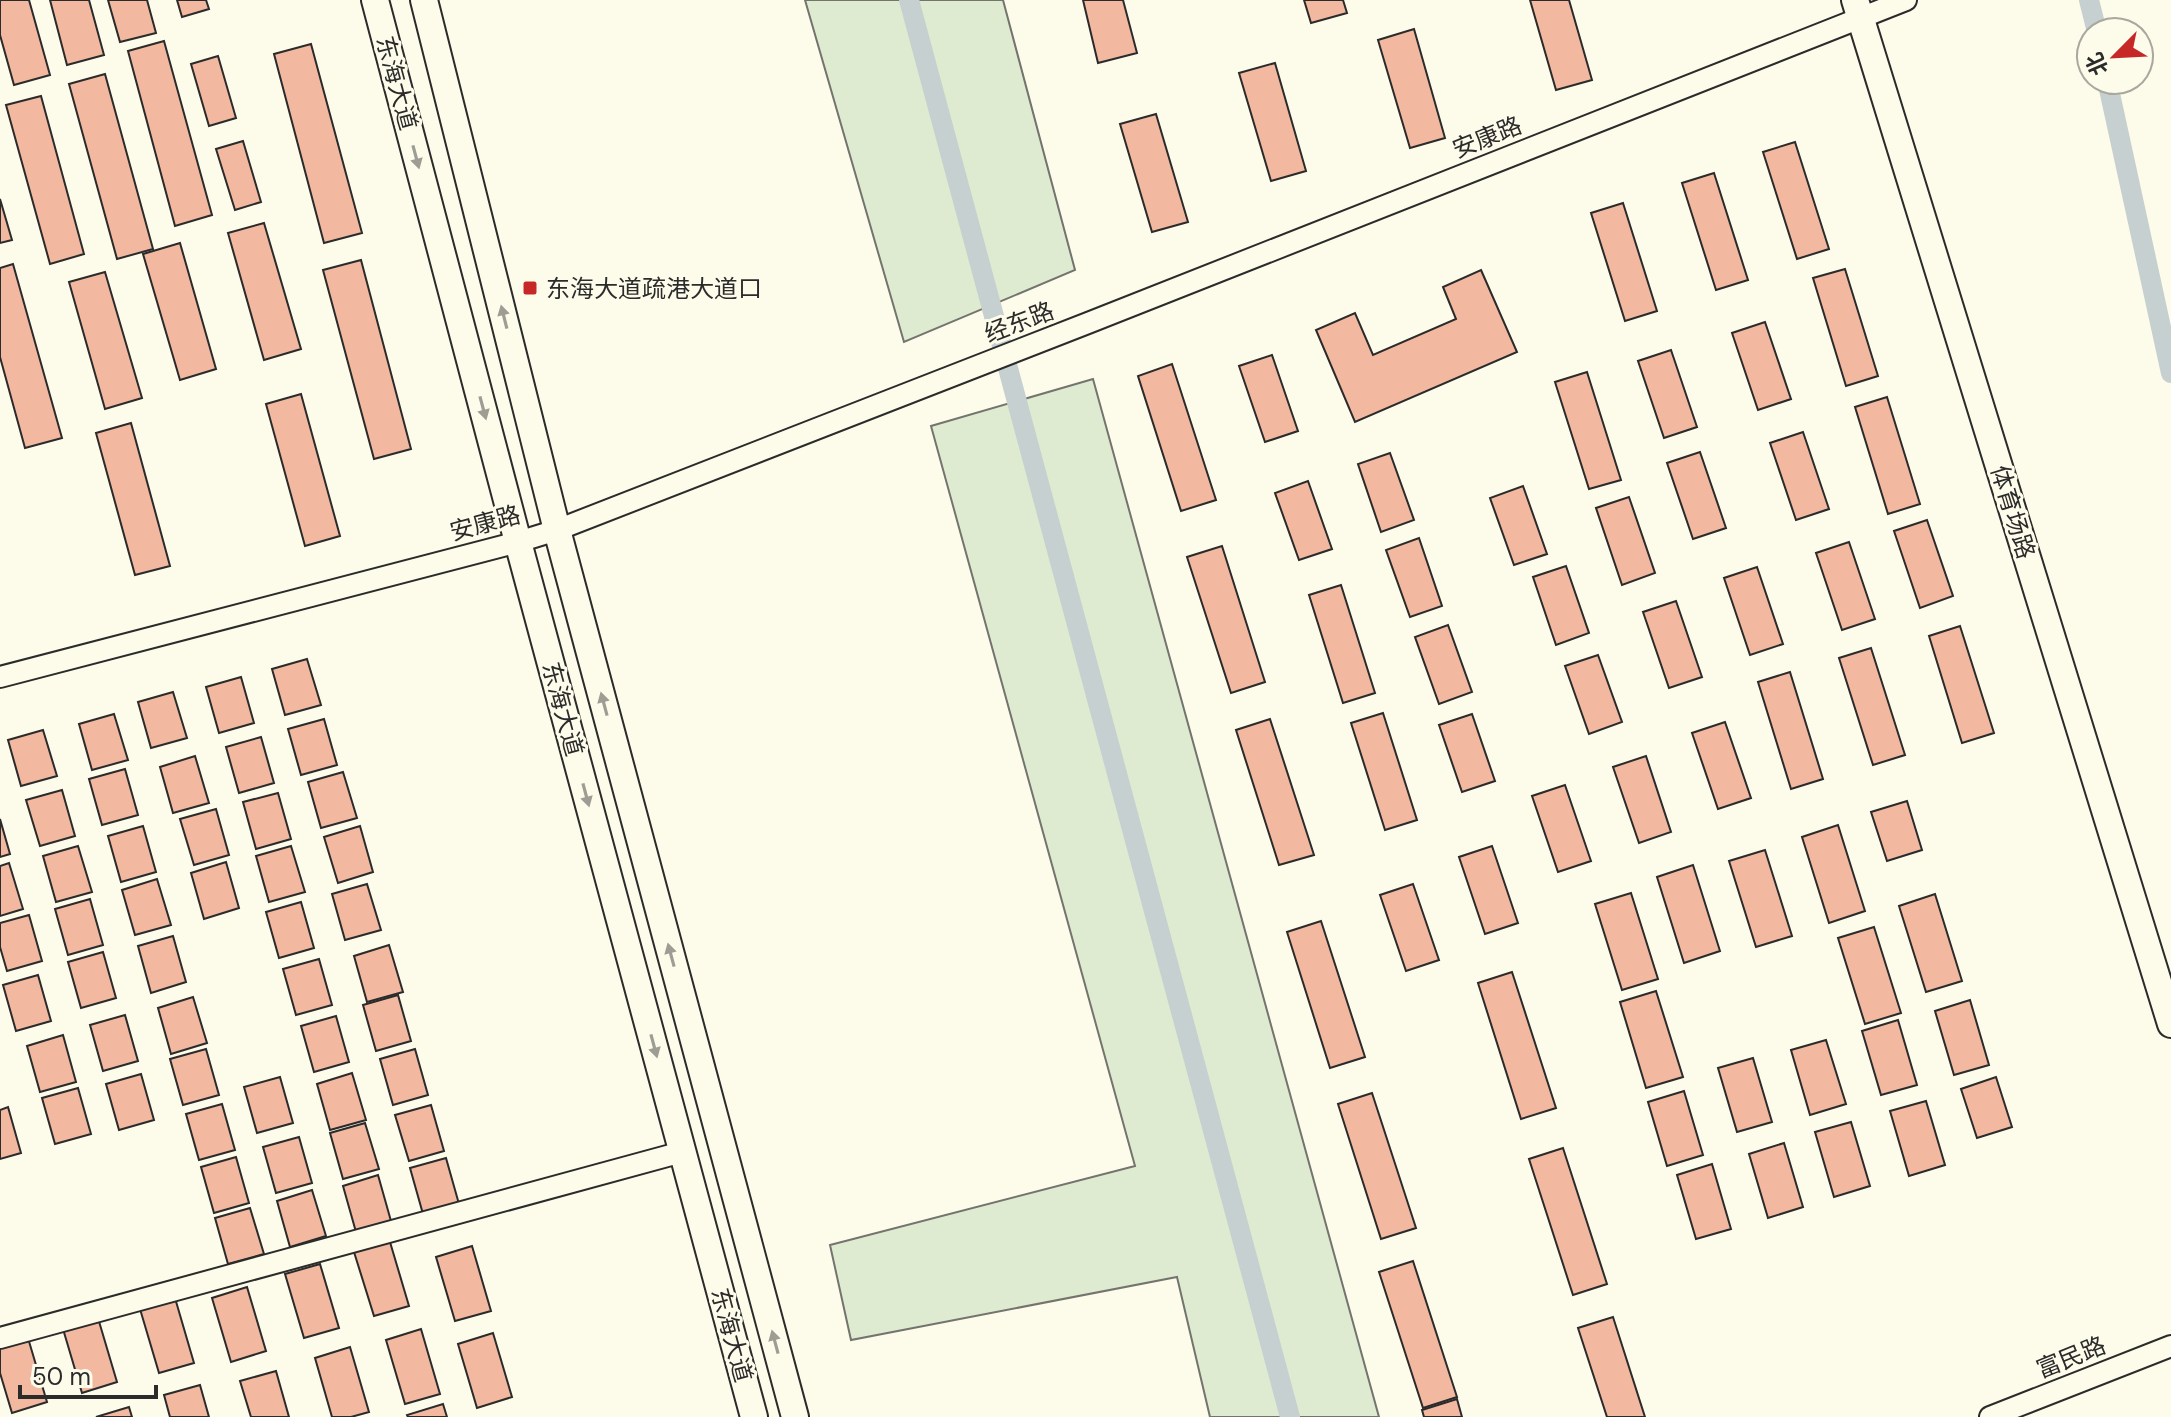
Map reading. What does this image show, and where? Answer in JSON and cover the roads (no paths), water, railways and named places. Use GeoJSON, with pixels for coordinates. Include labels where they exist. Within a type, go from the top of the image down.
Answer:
{"type":"FeatureCollection","features":[{"type":"Feature","properties":{"kind":"main road","name":"东海大道"},"geometry":{"type":"LineString","coordinates":[[375,0],[754,1417]]}},
{"type":"Feature","properties":{"kind":"main road","name":"东海大道"},"geometry":{"type":"LineString","coordinates":[[424,0],[557,530],[795,1417]]}},
{"type":"Feature","properties":{"kind":"main road","name":"体育场路"},"geometry":{"type":"LineString","coordinates":[[1858,8],[2171,1024]]}},
{"type":"Feature","properties":{"kind":"street","name":"安康路"},"geometry":{"type":"LineString","coordinates":[[1088,323],[1858,8],[1906,0]]}},
{"type":"Feature","properties":{"kind":"street","name":"经东路"},"geometry":{"type":"LineString","coordinates":[[967,369],[1088,323]]}},
{"type":"Feature","properties":{"kind":"street","name":"安康路"},"geometry":{"type":"LineString","coordinates":[[0,677],[557,530],[967,369]]}},
{"type":"Feature","properties":{"kind":"street"},"geometry":{"type":"LineString","coordinates":[[0,1338],[682,1152]]}},
{"type":"Feature","properties":{"kind":"street","name":"富民路"},"geometry":{"type":"LineString","coordinates":[[1990,1417],[2171,1346]]}},
{"type":"Feature","properties":{"kind":"waterway"},"geometry":{"type":"LineString","coordinates":[[909,0],[1290,1417]]}},
{"type":"Feature","properties":{"kind":"waterway"},"geometry":{"type":"LineString","coordinates":[[2089,0],[2093,16]]}},
{"type":"Feature","properties":{"kind":"waterway"},"geometry":{"type":"LineString","coordinates":[[2110,96],[2171,373]]}},
{"type":"Feature","properties":{"kind":"place","name":"东海大道疏港大道口"},"geometry":{"type":"Point","coordinates":[530,288]}}]}
